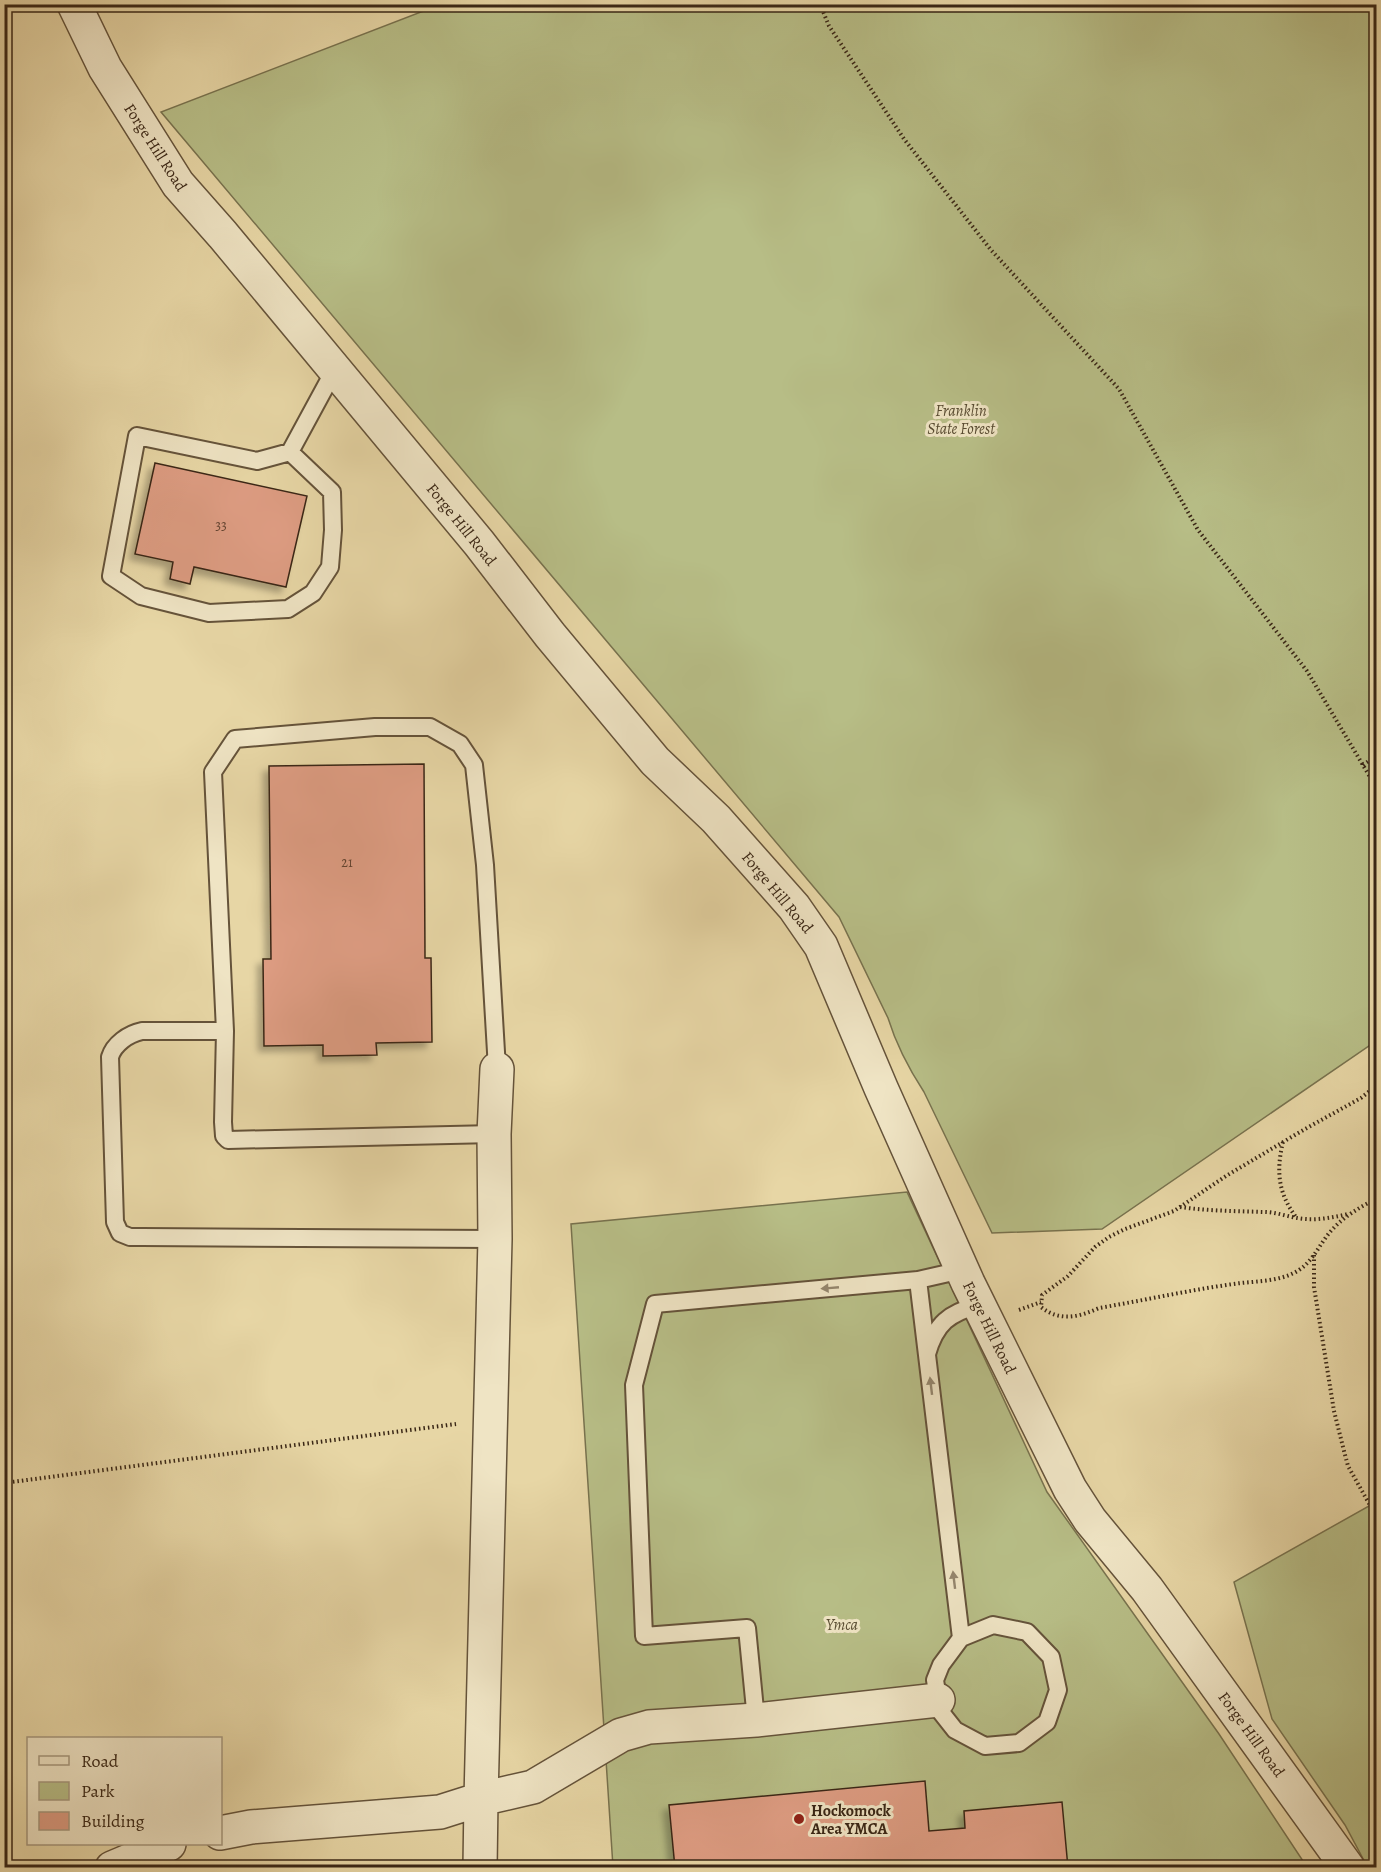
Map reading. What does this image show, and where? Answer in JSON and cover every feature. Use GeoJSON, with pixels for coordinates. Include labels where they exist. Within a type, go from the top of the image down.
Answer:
{"type":"FeatureCollection","features":[{"type":"Feature","properties":{"kind":"street","name":"Forge Hill Road"},"geometry":{"type":"LineString","coordinates":[[74,4],[105,68],[178,184],[479,543],[549,635],[655,761],[716,819],[794,907],[821,946],[881,1088],[979,1305],[1070,1489],[1090,1520],[1146,1589],[1348,1868]]}},
{"type":"Feature","properties":{"kind":"street"},"geometry":{"type":"LineString","coordinates":[[480,1868],[497,1069]]}},
{"type":"Feature","properties":{"kind":"street"},"geometry":{"type":"LineString","coordinates":[[222,1833],[250,1827],[440,1812],[533,1786],[621,1735],[632,1731],[938,1700]]}},
{"type":"Feature","properties":{"kind":"street"},"geometry":{"type":"LineString","coordinates":[[112,1868],[167,1845]]}},
{"type":"Feature","properties":{"kind":"lane"},"geometry":{"type":"LineString","coordinates":[[290,452],[332,492],[333,530],[330,567],[313,592],[288,609],[209,613],[141,596],[111,576],[137,436],[256,461],[290,452],[334,369]]}},
{"type":"Feature","properties":{"kind":"lane"},"geometry":{"type":"LineString","coordinates":[[494,1134],[228,1140],[224,1136],[225,1031],[213,772],[234,739],[375,727],[430,727],[460,744],[474,765],[485,865],[497,1069]]}},
{"type":"Feature","properties":{"kind":"lane"},"geometry":{"type":"LineString","coordinates":[[225,1031],[142,1031],[129,1035],[114,1047],[110,1058],[115,1222],[120,1233],[130,1237],[495,1239]]}},
{"type":"Feature","properties":{"kind":"lane"},"geometry":{"type":"LineString","coordinates":[[756,1719],[747,1628],[644,1636],[634,1385],[655,1304],[918,1280],[963,1270]]}},
{"type":"Feature","properties":{"kind":"lane"},"geometry":{"type":"LineString","coordinates":[[918,1280],[961,1638]]}},
{"type":"Feature","properties":{"kind":"lane"},"geometry":{"type":"LineString","coordinates":[[927,1355],[931,1342],[942,1323],[956,1312],[979,1305]]}},
{"type":"Feature","properties":{"kind":"lane"},"geometry":{"type":"LineString","coordinates":[[993,1625],[1027,1632],[1051,1657],[1058,1690],[1047,1722],[1019,1743],[985,1746],[955,1730],[939,1711],[935,1680],[940,1665],[961,1638],[993,1625]]}},
{"type":"Feature","properties":{"kind":"path"},"geometry":{"type":"LineString","coordinates":[[820,4],[829,26],[904,139],[991,250],[1119,389],[1198,530],[1307,671],[1377,787]]}},
{"type":"Feature","properties":{"kind":"path"},"geometry":{"type":"LineString","coordinates":[[1363,765],[1377,756]]}},
{"type":"Feature","properties":{"kind":"path"},"geometry":{"type":"LineString","coordinates":[[1377,1086],[1361,1098],[1283,1142],[1174,1211],[1125,1229],[1095,1247],[1073,1271],[1042,1295],[1041,1307],[1050,1315],[1081,1316],[1100,1308],[1241,1283],[1270,1281],[1298,1271],[1314,1255],[1331,1230],[1351,1214],[1377,1199]]}},
{"type":"Feature","properties":{"kind":"path"},"geometry":{"type":"LineString","coordinates":[[1283,1142],[1278,1167],[1279,1179],[1283,1194],[1297,1218]]}},
{"type":"Feature","properties":{"kind":"path"},"geometry":{"type":"LineString","coordinates":[[1179,1207],[1266,1212],[1297,1218],[1332,1218],[1351,1214]]}},
{"type":"Feature","properties":{"kind":"path"},"geometry":{"type":"LineString","coordinates":[[1314,1255],[1314,1287],[1334,1411],[1348,1466],[1377,1516]]}},
{"type":"Feature","properties":{"kind":"path"},"geometry":{"type":"LineString","coordinates":[[4,1483],[490,1420]]}},
{"type":"Feature","properties":{"kind":"green space","name":"Franklin State Forest"},"geometry":{"type":"Polygon","coordinates":[[[439,5],[1376,5],[1376,1041],[1102,1229],[992,1233],[924,1092],[903,1056],[888,1018],[839,917],[161,112],[439,5]]]}},
{"type":"Feature","properties":{"kind":"green space","name":"Ymca"},"geometry":{"type":"Polygon","coordinates":[[[907,1192],[1047,1492],[1219,1734],[1307,1867],[613,1867],[571,1224],[907,1192]]]}},
{"type":"Feature","properties":{"kind":"green space"},"geometry":{"type":"Polygon","coordinates":[[[1376,1502],[1376,1867],[1368,1868],[1345,1825],[1272,1719],[1234,1582],[1376,1502]]]}},
{"type":"Feature","properties":{"kind":"building"},"geometry":{"type":"Polygon","coordinates":[[[155,463],[307,496],[286,587],[194,567],[190,584],[170,579],[173,562],[135,554],[155,463]]]}},
{"type":"Feature","properties":{"kind":"building"},"geometry":{"type":"Polygon","coordinates":[[[424,764],[425,958],[431,958],[432,1042],[376,1043],[377,1055],[323,1056],[323,1045],[264,1046],[263,959],[271,959],[269,766],[424,764]]]}},
{"type":"Feature","properties":{"kind":"building","name":"Hockomock Area YMCA"},"geometry":{"type":"Polygon","coordinates":[[[925,1781],[929,1831],[965,1828],[964,1811],[1062,1802],[1068,1868],[675,1868],[669,1805],[925,1781]]]}},
{"type":"Feature","properties":{"kind":"place","name":"Hockomock Area YMCA"},"geometry":{"type":"Point","coordinates":[799,1819]}}]}
